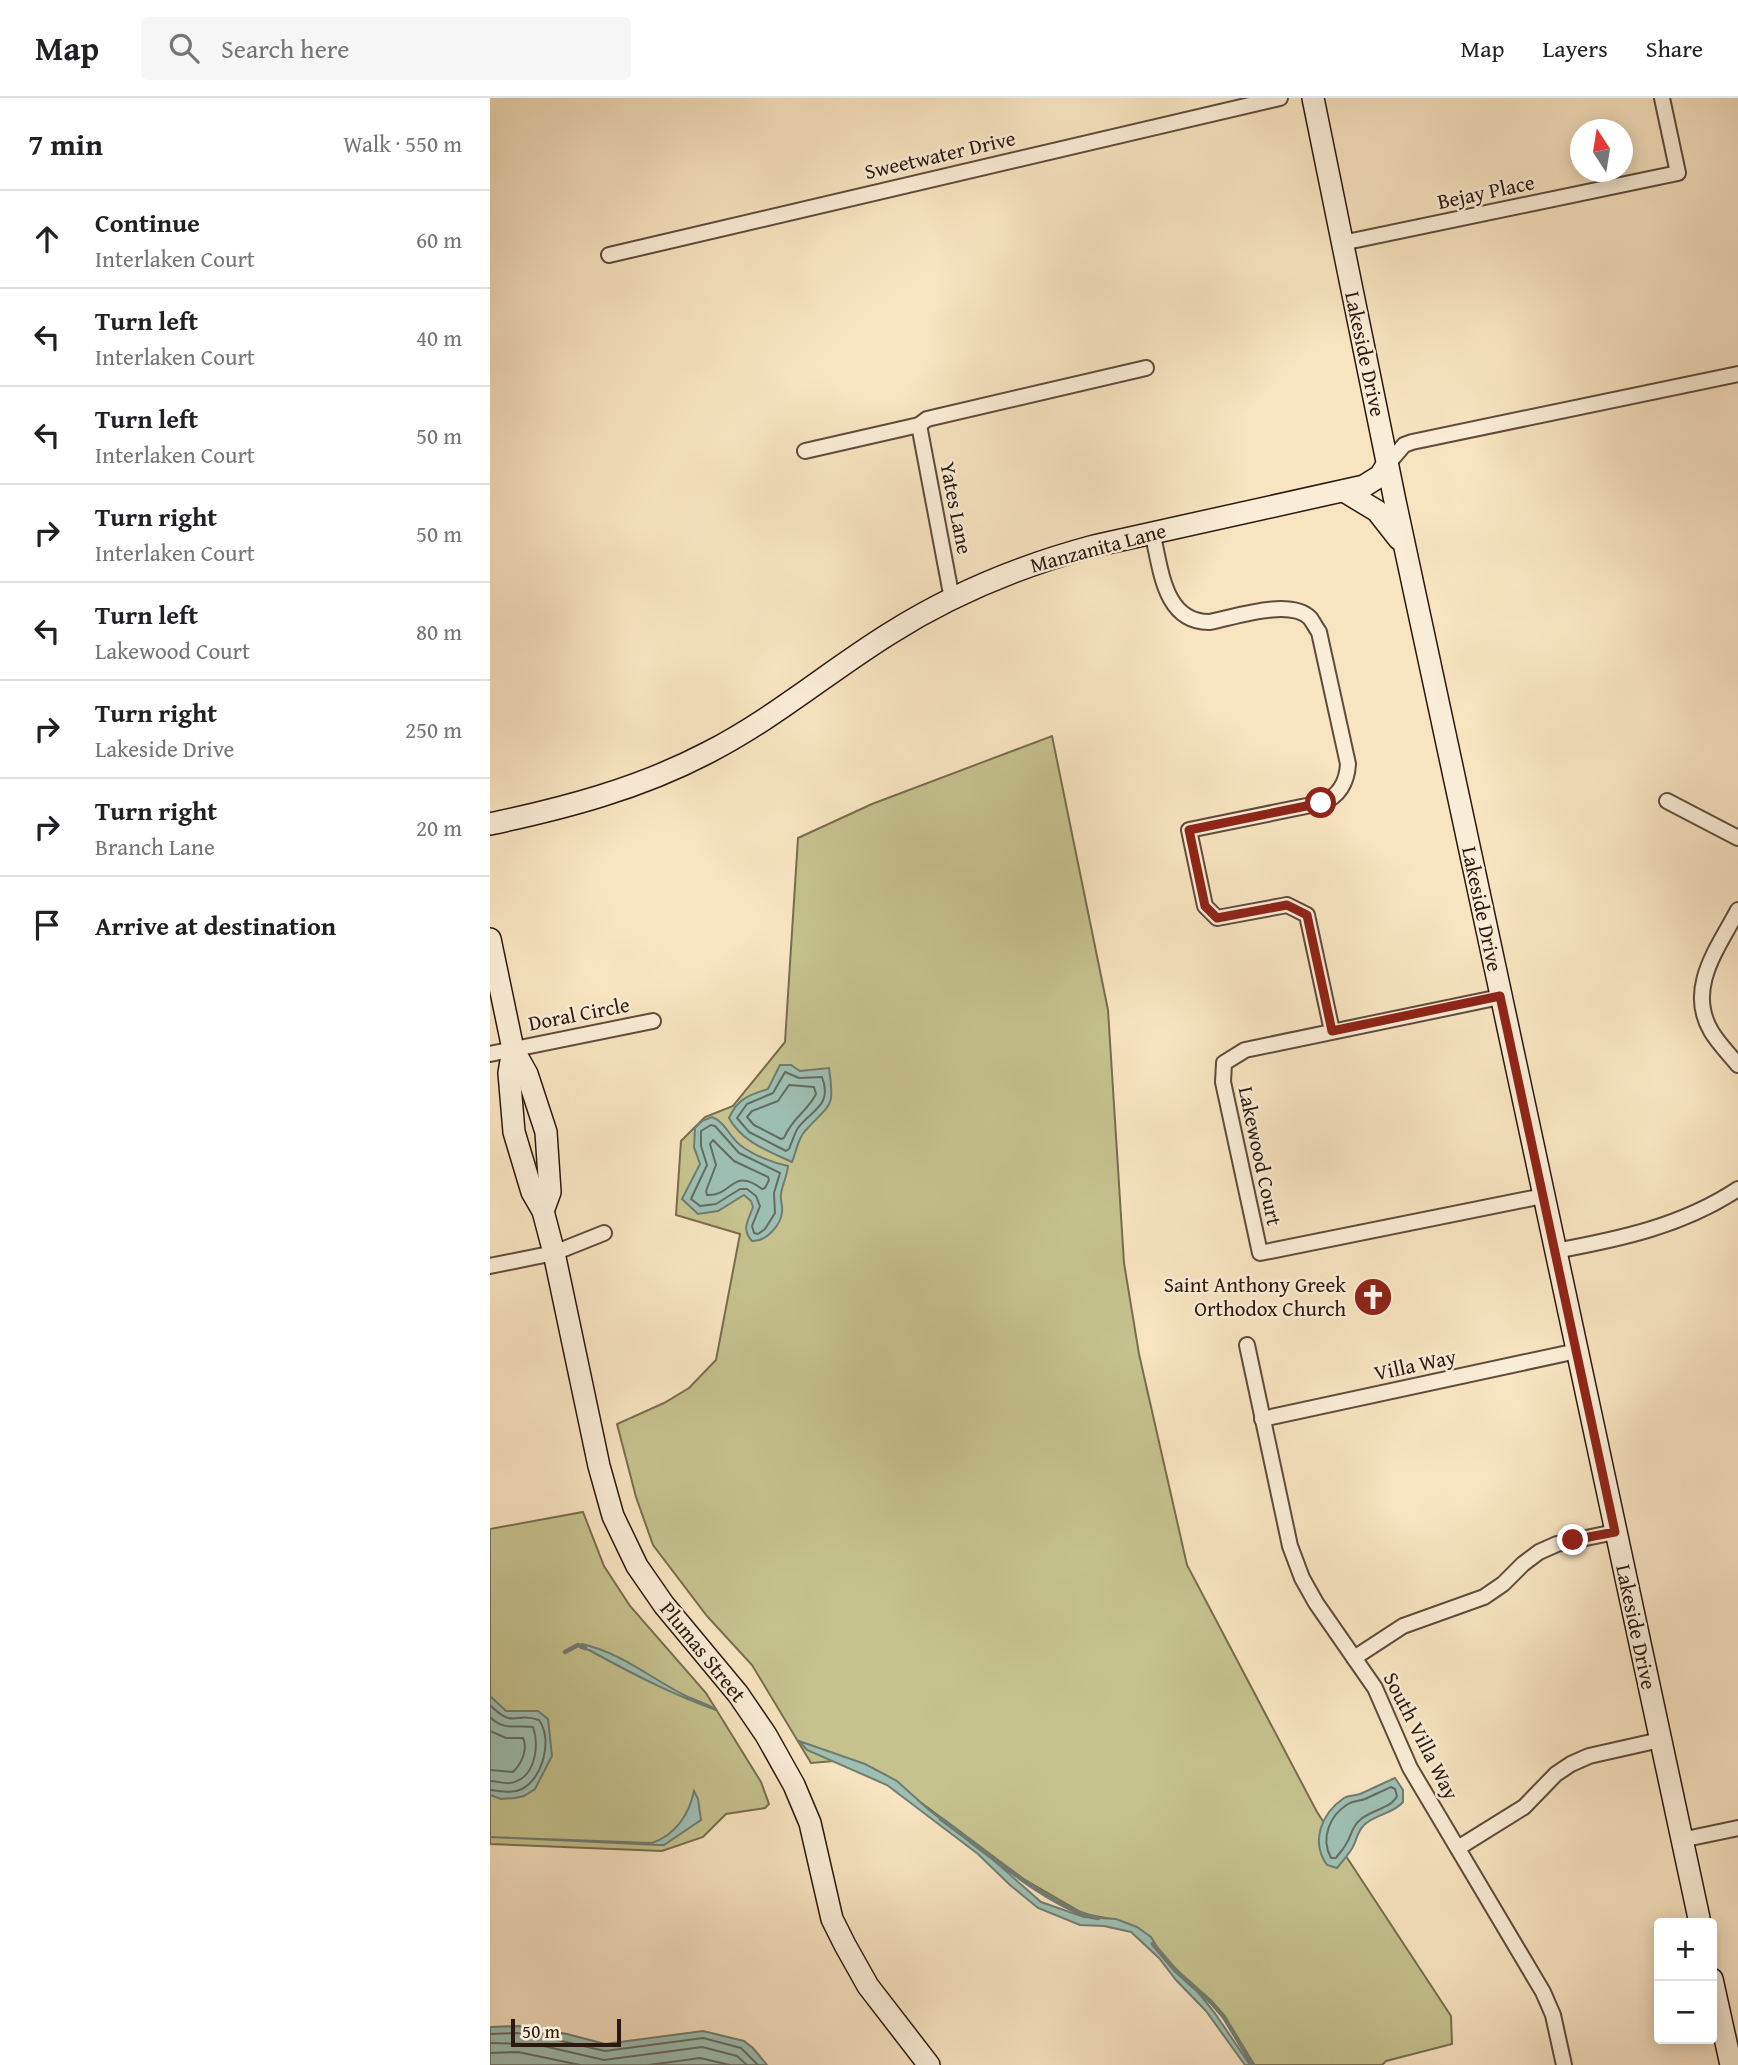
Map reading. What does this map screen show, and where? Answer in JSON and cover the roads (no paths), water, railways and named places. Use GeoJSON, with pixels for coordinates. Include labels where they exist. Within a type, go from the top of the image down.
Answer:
{"type":"FeatureCollection","features":[{"type":"Feature","properties":{"kind":"street","name":"Sweetwater Drive"},"geometry":{"type":"LineString","coordinates":[[609,255],[1280,98]]}},
{"type":"Feature","properties":{"kind":"street","name":"Lakeside Drive"},"geometry":{"type":"LineString","coordinates":[[1313,98],[1387,465],[1699,1918]]}},
{"type":"Feature","properties":{"kind":"street","name":"Bejay Place"},"geometry":{"type":"LineString","coordinates":[[1342,243],[1678,173],[1662,98]]}},
{"type":"Feature","properties":{"kind":"street"},"geometry":{"type":"LineString","coordinates":[[805,451],[919,425],[927,419],[1146,368]]}},
{"type":"Feature","properties":{"kind":"street","name":"Manzanita Lane"},"geometry":{"type":"LineString","coordinates":[[490,824],[617,792],[679,767],[734,739],[890,633],[952,599],[1060,555],[1371,483],[1404,446],[1412,442],[1738,374]]}},
{"type":"Feature","properties":{"kind":"street","name":"Yates Lane"},"geometry":{"type":"LineString","coordinates":[[919,425],[952,599]]}},
{"type":"Feature","properties":{"kind":"street"},"geometry":{"type":"LineString","coordinates":[[1344,491],[1377,511],[1404,544]]}},
{"type":"Feature","properties":{"kind":"street"},"geometry":{"type":"LineString","coordinates":[[1152,532],[1169,598],[1187,618],[1210,622],[1280,608],[1309,617],[1319,632],[1348,764],[1345,783],[1330,800],[1321,803],[1189,830],[1205,906],[1217,918],[1287,905],[1307,915],[1332,1031]]}},
{"type":"Feature","properties":{"kind":"street"},"geometry":{"type":"LineString","coordinates":[[1667,801],[1738,838]]}},
{"type":"Feature","properties":{"kind":"street"},"geometry":{"type":"LineString","coordinates":[[1738,910],[1705,973],[1701,1004],[1712,1034],[1738,1065]]}},
{"type":"Feature","properties":{"kind":"street","name":"Plumas Street"},"geometry":{"type":"LineString","coordinates":[[490,939],[513,1049],[527,1074],[546,1132],[550,1192],[543,1211]]}},
{"type":"Feature","properties":{"kind":"street","name":"Lakewood Court"},"geometry":{"type":"LineString","coordinates":[[1500,996],[1245,1050],[1224,1063],[1223,1082],[1260,1253],[1543,1196]]}},
{"type":"Feature","properties":{"kind":"street","name":"Doral Circle"},"geometry":{"type":"LineString","coordinates":[[490,1054],[653,1021]]}},
{"type":"Feature","properties":{"kind":"street","name":"Plumas Street"},"geometry":{"type":"LineString","coordinates":[[513,1049],[509,1080],[514,1132],[532,1192],[543,1211],[554,1253],[598,1466],[613,1516],[624,1541],[664,1605],[738,1694],[766,1735],[802,1800],[810,1823],[832,1919],[868,1986],[929,2065]]}},
{"type":"Feature","properties":{"kind":"street"},"geometry":{"type":"LineString","coordinates":[[1555,1251],[1625,1238],[1659,1227],[1693,1214],[1738,1189]]}},
{"type":"Feature","properties":{"kind":"street"},"geometry":{"type":"LineString","coordinates":[[490,1266],[554,1253],[604,1233]]}},
{"type":"Feature","properties":{"kind":"street","name":"South Villa Way"},"geometry":{"type":"LineString","coordinates":[[1247,1345],[1290,1546],[1302,1577],[1316,1603],[1375,1688],[1410,1768],[1543,1992],[1553,2015],[1564,2065]]}},
{"type":"Feature","properties":{"kind":"street","name":"Villa Way"},"geometry":{"type":"LineString","coordinates":[[1262,1419],[1577,1351]]}},
{"type":"Feature","properties":{"kind":"street"},"geometry":{"type":"LineString","coordinates":[[1354,1658],[1403,1626],[1484,1597],[1539,1552],[1557,1544],[1615,1532]]}},
{"type":"Feature","properties":{"kind":"street"},"geometry":{"type":"LineString","coordinates":[[1458,1848],[1524,1807],[1556,1774],[1571,1764],[1589,1756],[1660,1740]]}},
{"type":"Feature","properties":{"kind":"street"},"geometry":{"type":"LineString","coordinates":[[1681,1840],[1738,1828]]}},
{"type":"Feature","properties":{"kind":"street"},"geometry":{"type":"LineString","coordinates":[[1712,1981],[1731,2065]]}},
{"type":"Feature","properties":{"kind":"water"},"geometry":{"type":"Polygon","coordinates":[[[780,1065],[791,1065],[800,1071],[829,1068],[831,1082],[829,1104],[803,1134],[792,1162],[748,1140],[729,1118],[744,1099],[768,1089],[780,1065]]]}},
{"type":"Feature","properties":{"kind":"water"},"geometry":{"type":"Polygon","coordinates":[[[712,1117],[745,1149],[788,1166],[781,1194],[782,1210],[779,1222],[772,1232],[757,1241],[752,1241],[747,1233],[746,1225],[753,1207],[744,1195],[718,1211],[698,1214],[682,1199],[700,1164],[694,1147],[695,1128],[712,1117]]]}},
{"type":"Feature","properties":{"kind":"water"},"geometry":{"type":"Polygon","coordinates":[[[582,1644],[610,1653],[716,1710],[667,1690],[581,1648],[582,1644]]]}},
{"type":"Feature","properties":{"kind":"water"},"geometry":{"type":"Polygon","coordinates":[[[490,1696],[506,1711],[538,1711],[548,1719],[552,1756],[535,1789],[524,1796],[501,1799],[490,1795],[490,1696]]]}},
{"type":"Feature","properties":{"kind":"water"},"geometry":{"type":"Polygon","coordinates":[[[799,1741],[865,1764],[897,1781],[1041,1902],[1084,1917],[1116,1919],[1137,1927],[1151,1937],[1165,1960],[1214,2012],[1250,2065],[1245,2065],[1206,2011],[1159,1958],[1131,1932],[1104,1926],[1080,1925],[1038,1908],[978,1854],[887,1785],[807,1750],[799,1741]]]}},
{"type":"Feature","properties":{"kind":"water"},"geometry":{"type":"Polygon","coordinates":[[[1395,1778],[1403,1790],[1403,1802],[1364,1825],[1353,1847],[1337,1868],[1327,1865],[1319,1847],[1319,1837],[1324,1819],[1330,1811],[1344,1798],[1360,1794],[1395,1778]]]}},
{"type":"Feature","properties":{"kind":"water"},"geometry":{"type":"Polygon","coordinates":[[[694,1791],[701,1820],[664,1845],[490,1837],[652,1843],[668,1835],[680,1823],[689,1808],[694,1791]]]}},
{"type":"Feature","properties":{"kind":"water"},"geometry":{"type":"Polygon","coordinates":[[[519,2026],[605,2044],[703,2031],[744,2041],[767,2065],[490,2065],[490,2027],[519,2026]]]}},
{"type":"Feature","properties":{"kind":"waterway"},"geometry":{"type":"LineString","coordinates":[[565,1652],[578,1645],[585,1648]]}},
{"type":"Feature","properties":{"kind":"waterway"},"geometry":{"type":"LineString","coordinates":[[941,1819],[1039,1891],[1080,1913],[1098,1918]]}},
{"type":"Feature","properties":{"kind":"waterway"},"geometry":{"type":"LineString","coordinates":[[1153,1944],[1176,1971],[1224,2017],[1253,2065]]}},
{"type":"Feature","properties":{"kind":"place","name":"Saint Anthony Greek Orthodox Church"},"geometry":{"type":"Point","coordinates":[1373,1297]}}]}
